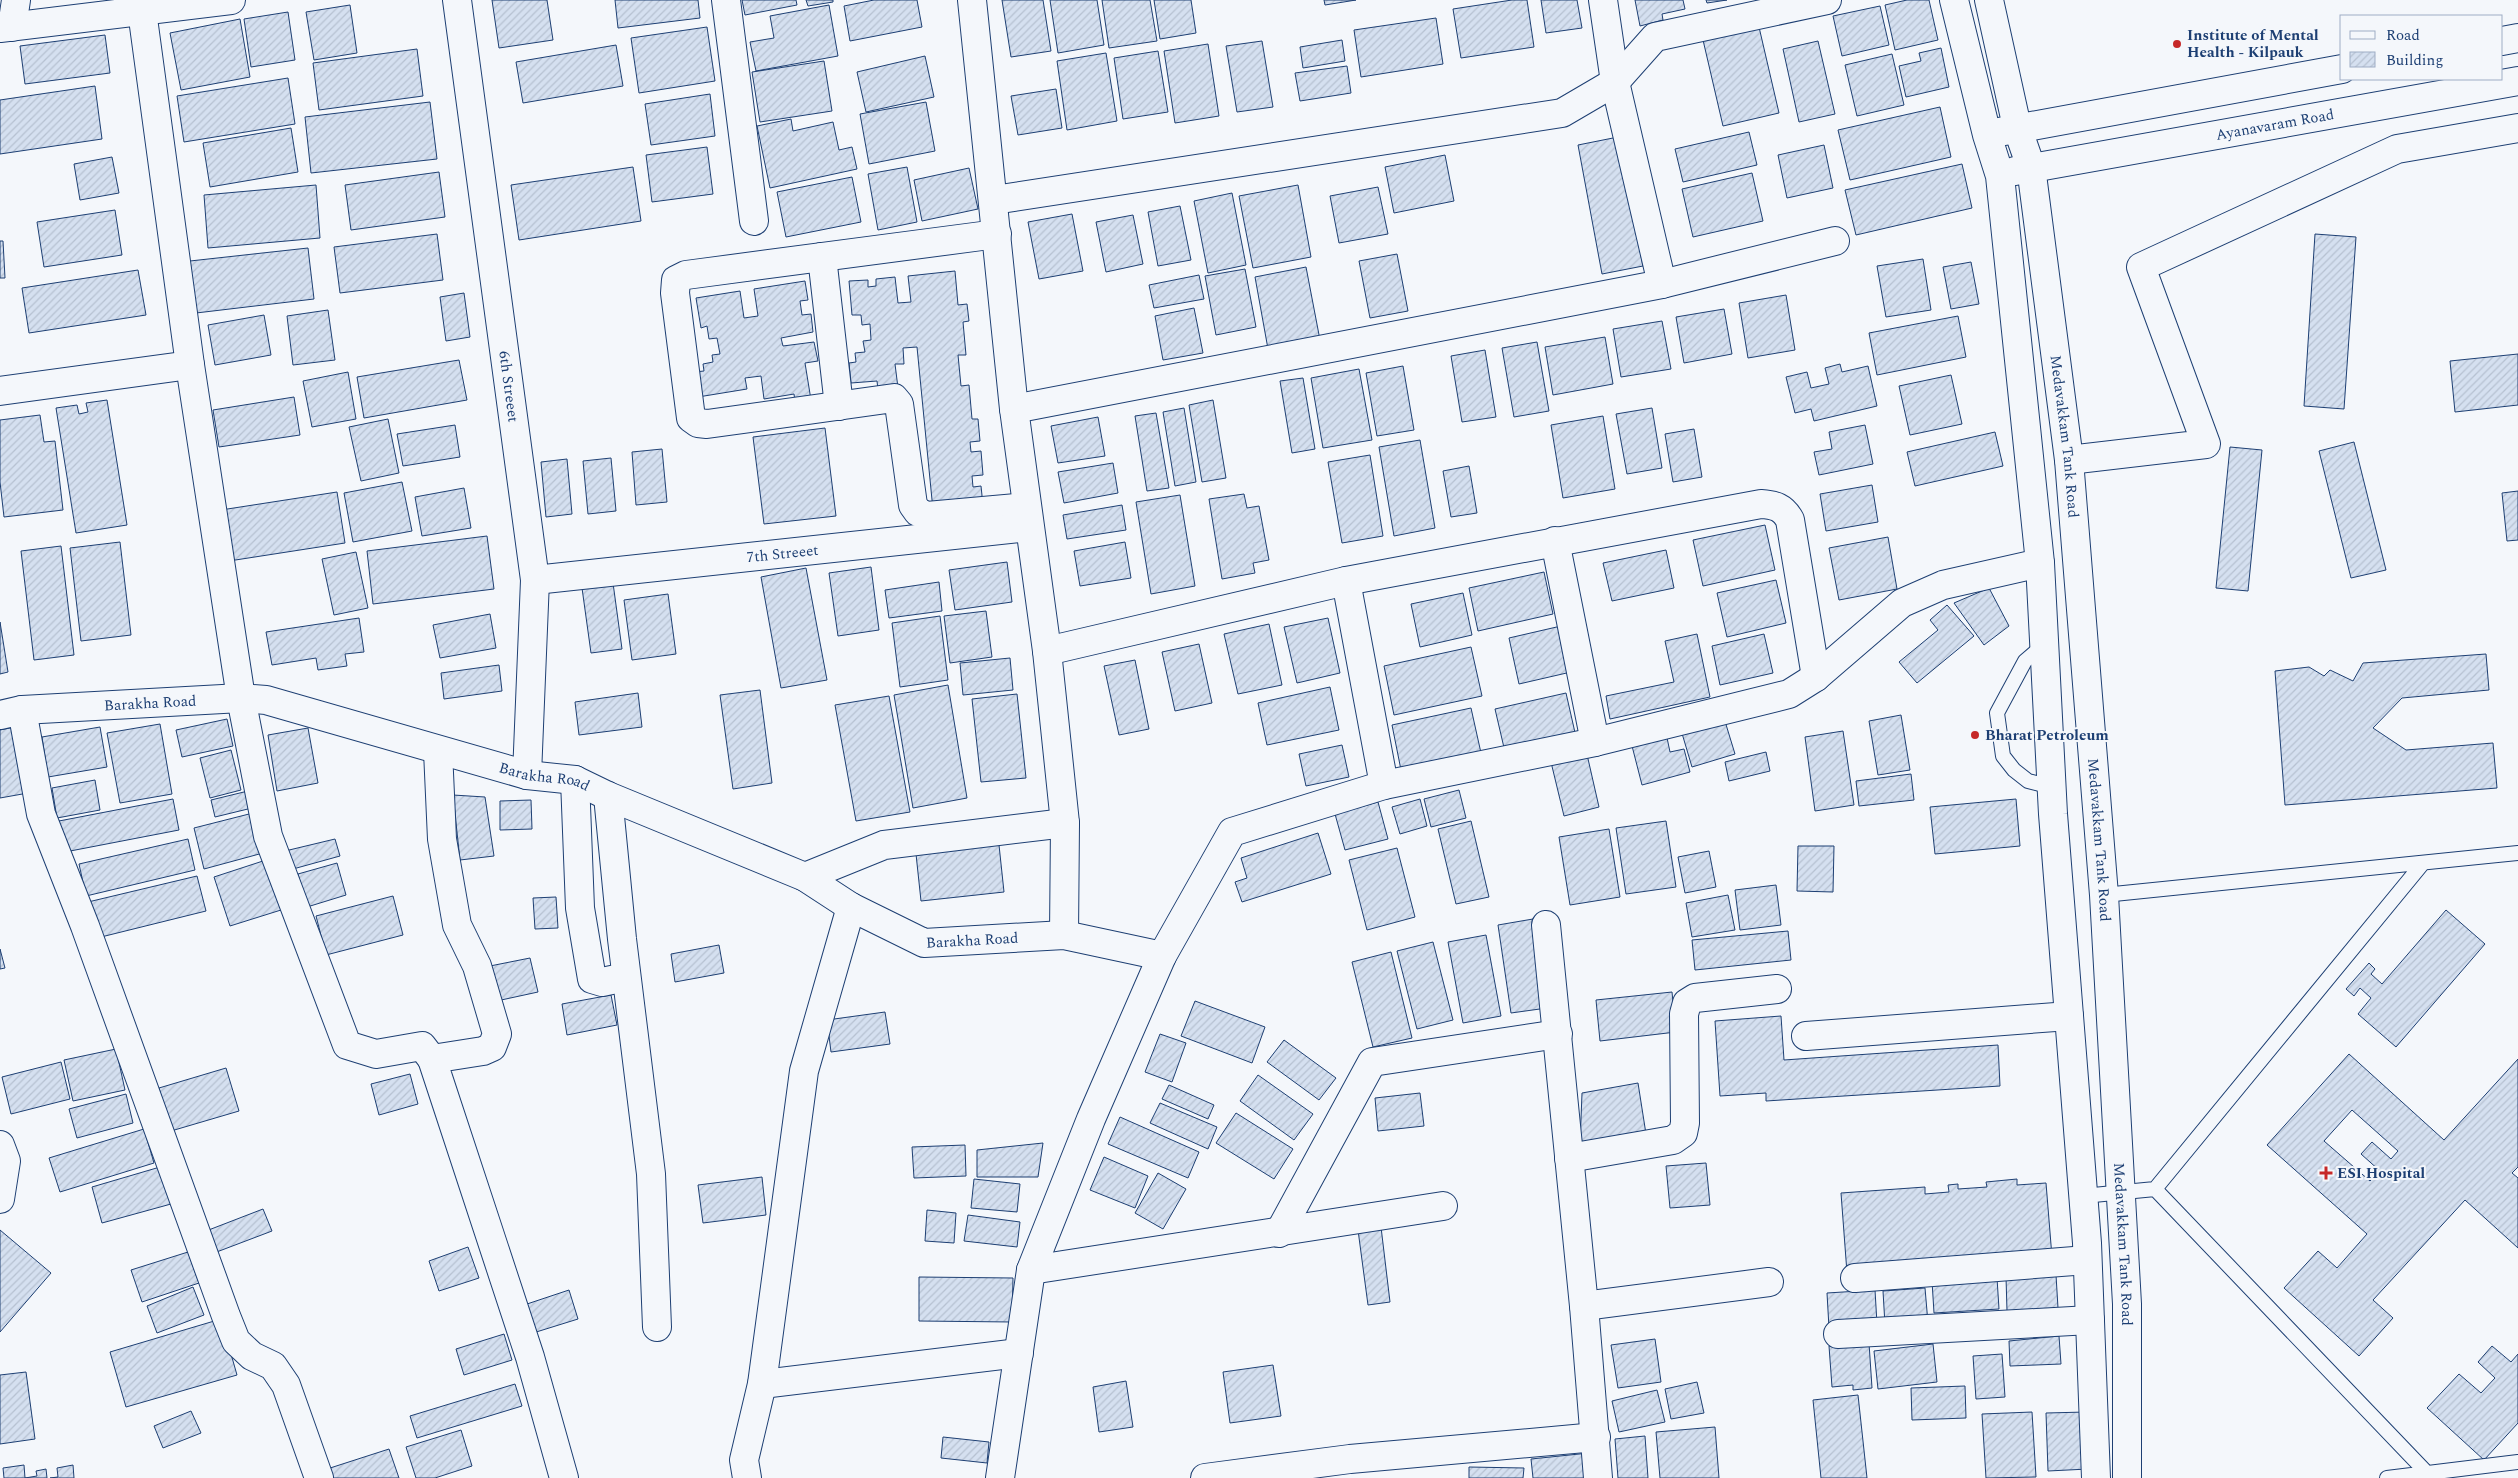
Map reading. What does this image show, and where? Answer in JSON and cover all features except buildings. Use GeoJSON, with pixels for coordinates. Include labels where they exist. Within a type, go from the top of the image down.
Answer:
{"type":"FeatureCollection","features":[{"type":"Feature","properties":{"kind":"street"},"geometry":{"type":"LineString","coordinates":[[16,0],[6,27],[231,0]]}},
{"type":"Feature","properties":{"kind":"street","name":"6th Streeet"},"geometry":{"type":"LineString","coordinates":[[457,0],[535,580],[527,775]]}},
{"type":"Feature","properties":{"kind":"street"},"geometry":{"type":"LineString","coordinates":[[726,0],[754,222]]}},
{"type":"Feature","properties":{"kind":"street"},"geometry":{"type":"LineString","coordinates":[[972,0],[1014,409],[1047,651],[1065,823],[1064,935]]}},
{"type":"Feature","properties":{"kind":"street"},"geometry":{"type":"LineString","coordinates":[[1603,0],[1615,82],[1662,284]]}},
{"type":"Feature","properties":{"kind":"street"},"geometry":{"type":"LineString","coordinates":[[994,200],[1562,113],[1615,82],[1655,37],[1827,0]]}},
{"type":"Feature","properties":{"kind":"street"},"geometry":{"type":"LineString","coordinates":[[1954,0],[1987,135],[2000,176],[2040,563],[2052,786],[2087,1260],[2096,1478]]}},
{"type":"Feature","properties":{"kind":"street","name":"Medavakkam Tank Road"},"geometry":{"type":"LineString","coordinates":[[1989,0],[2017,128],[2032,167],[2069,460],[2104,895],[2127,1304],[2127,1478]]}},
{"type":"Feature","properties":{"kind":"street"},"geometry":{"type":"LineString","coordinates":[[142,10],[190,365],[241,698],[268,836],[346,1042],[350,1046],[376,1054],[422,1046],[432,1059],[530,1356],[564,1478]]}},
{"type":"Feature","properties":{"kind":"street"},"geometry":{"type":"LineString","coordinates":[[2503,41],[2518,38]]}},
{"type":"Feature","properties":{"kind":"street"},"geometry":{"type":"LineString","coordinates":[[1987,135],[2340,69]]}},
{"type":"Feature","properties":{"kind":"street","name":"Ayanavaram Road"},"geometry":{"type":"LineString","coordinates":[[2000,176],[2032,167],[2518,81]]}},
{"type":"Feature","properties":{"kind":"street"},"geometry":{"type":"LineString","coordinates":[[2069,460],[2206,444],[2141,267],[2397,150],[2518,128]]}},
{"type":"Feature","properties":{"kind":"street"},"geometry":{"type":"LineString","coordinates":[[997,234],[686,275],[676,280],[675,292],[691,418],[707,424],[894,398],[899,404],[913,505],[918,512],[927,516],[1028,517]]}},
{"type":"Feature","properties":{"kind":"street"},"geometry":{"type":"LineString","coordinates":[[1014,409],[1662,284],[1835,241]]}},
{"type":"Feature","properties":{"kind":"street"},"geometry":{"type":"LineString","coordinates":[[822,257],[838,406]]}},
{"type":"Feature","properties":{"kind":"street"},"geometry":{"type":"LineString","coordinates":[[0,391],[190,365]]}},
{"type":"Feature","properties":{"kind":"street"},"geometry":{"type":"LineString","coordinates":[[1047,651],[1346,581],[1761,504],[1779,507],[1786,512],[1790,520],[1816,677]]}},
{"type":"Feature","properties":{"kind":"street","name":"7th Streeet"},"geometry":{"type":"LineString","coordinates":[[535,580],[1028,517]]}},
{"type":"Feature","properties":{"kind":"street"},"geometry":{"type":"LineString","coordinates":[[1554,541],[1595,742]]}},
{"type":"Feature","properties":{"kind":"street"},"geometry":{"type":"LineString","coordinates":[[1000,1478],[1031,1270],[1091,1119],[1162,956],[1232,832],[1384,786],[1595,742],[1789,694],[1816,677],[1902,603],[1943,585],[2040,563]]}},
{"type":"Feature","properties":{"kind":"street"},"geometry":{"type":"LineString","coordinates":[[1346,581],[1384,786]]}},
{"type":"Feature","properties":{"kind":"street","name":"Barakha Road"},"geometry":{"type":"LineString","coordinates":[[11,713],[241,698],[266,700],[438,752],[527,775],[575,780],[608,796],[805,877],[851,907],[924,943],[1064,935],[1162,956]]}},
{"type":"Feature","properties":{"kind":"street"},"geometry":{"type":"LineString","coordinates":[[11,713],[41,814],[85,926],[236,1341],[252,1356],[273,1366],[286,1385],[319,1478]]}},
{"type":"Feature","properties":{"kind":"street"},"geometry":{"type":"LineString","coordinates":[[432,1059],[483,1051],[492,1047],[497,1034],[477,966],[457,924],[442,839],[438,752]]}},
{"type":"Feature","properties":{"kind":"street"},"geometry":{"type":"LineString","coordinates":[[575,780],[580,908],[592,979],[602,982],[626,976]]}},
{"type":"Feature","properties":{"kind":"street"},"geometry":{"type":"LineString","coordinates":[[608,796],[626,976],[651,1174],[657,1328]]}},
{"type":"Feature","properties":{"kind":"street"},"geometry":{"type":"LineString","coordinates":[[805,877],[884,845],[1065,823]]}},
{"type":"Feature","properties":{"kind":"street"},"geometry":{"type":"LineString","coordinates":[[747,1478],[744,1460],[762,1384],[804,1071],[851,907]]}},
{"type":"Feature","properties":{"kind":"street"},"geometry":{"type":"LineString","coordinates":[[1546,925],[1584,1306],[1598,1478]]}},
{"type":"Feature","properties":{"kind":"street"},"geometry":{"type":"LineString","coordinates":[[1569,1158],[1673,1140],[1683,1133],[1685,1123],[1684,1014],[1687,1002],[1695,998],[1776,989]]}},
{"type":"Feature","properties":{"kind":"street"},"geometry":{"type":"LineString","coordinates":[[1806,1036],[2069,1016]]}},
{"type":"Feature","properties":{"kind":"street"},"geometry":{"type":"LineString","coordinates":[[1279,1233],[1372,1062],[1379,1059],[1558,1034]]}},
{"type":"Feature","properties":{"kind":"street"},"geometry":{"type":"LineString","coordinates":[[0,1145],[6,1161],[0,1199]]}},
{"type":"Feature","properties":{"kind":"street"},"geometry":{"type":"LineString","coordinates":[[1031,1270],[1279,1233],[1443,1206]]}},
{"type":"Feature","properties":{"kind":"street"},"geometry":{"type":"LineString","coordinates":[[1855,1278],[2087,1260]]}},
{"type":"Feature","properties":{"kind":"street"},"geometry":{"type":"LineString","coordinates":[[1584,1306],[1769,1282]]}},
{"type":"Feature","properties":{"kind":"street"},"geometry":{"type":"LineString","coordinates":[[1838,1334],[2090,1320]]}},
{"type":"Feature","properties":{"kind":"street"},"geometry":{"type":"LineString","coordinates":[[762,1384],[1018,1354]]}},
{"type":"Feature","properties":{"kind":"street"},"geometry":{"type":"LineString","coordinates":[[1205,1478],[1349,1469],[1596,1437]]}},
{"type":"Feature","properties":{"kind":"lane"},"geometry":{"type":"LineString","coordinates":[[2045,644],[2025,661],[1997,713],[2003,756],[2014,770],[2028,781],[2052,786]]}},
{"type":"Feature","properties":{"kind":"lane"},"geometry":{"type":"LineString","coordinates":[[2104,895],[2518,852]]}},
{"type":"Feature","properties":{"kind":"lane"},"geometry":{"type":"LineString","coordinates":[[2083,1196],[2120,1194],[2155,1189],[2423,863]]}},
{"type":"Feature","properties":{"kind":"lane"},"geometry":{"type":"LineString","coordinates":[[2155,1189],[2428,1474]]}},
{"type":"Feature","properties":{"kind":"lane"},"geometry":{"type":"LineString","coordinates":[[2387,1478],[2518,1462]]}},
{"type":"Feature","properties":{"kind":"place","name":"Institute of Mental Health - Kilpauk"},"geometry":{"type":"Point","coordinates":[2177,44]}},
{"type":"Feature","properties":{"kind":"place","name":"Bharat Petroleum"},"geometry":{"type":"Point","coordinates":[1975,735]}},
{"type":"Feature","properties":{"kind":"place","name":"ESI Hospital"},"geometry":{"type":"Point","coordinates":[2326,1173]}}]}
